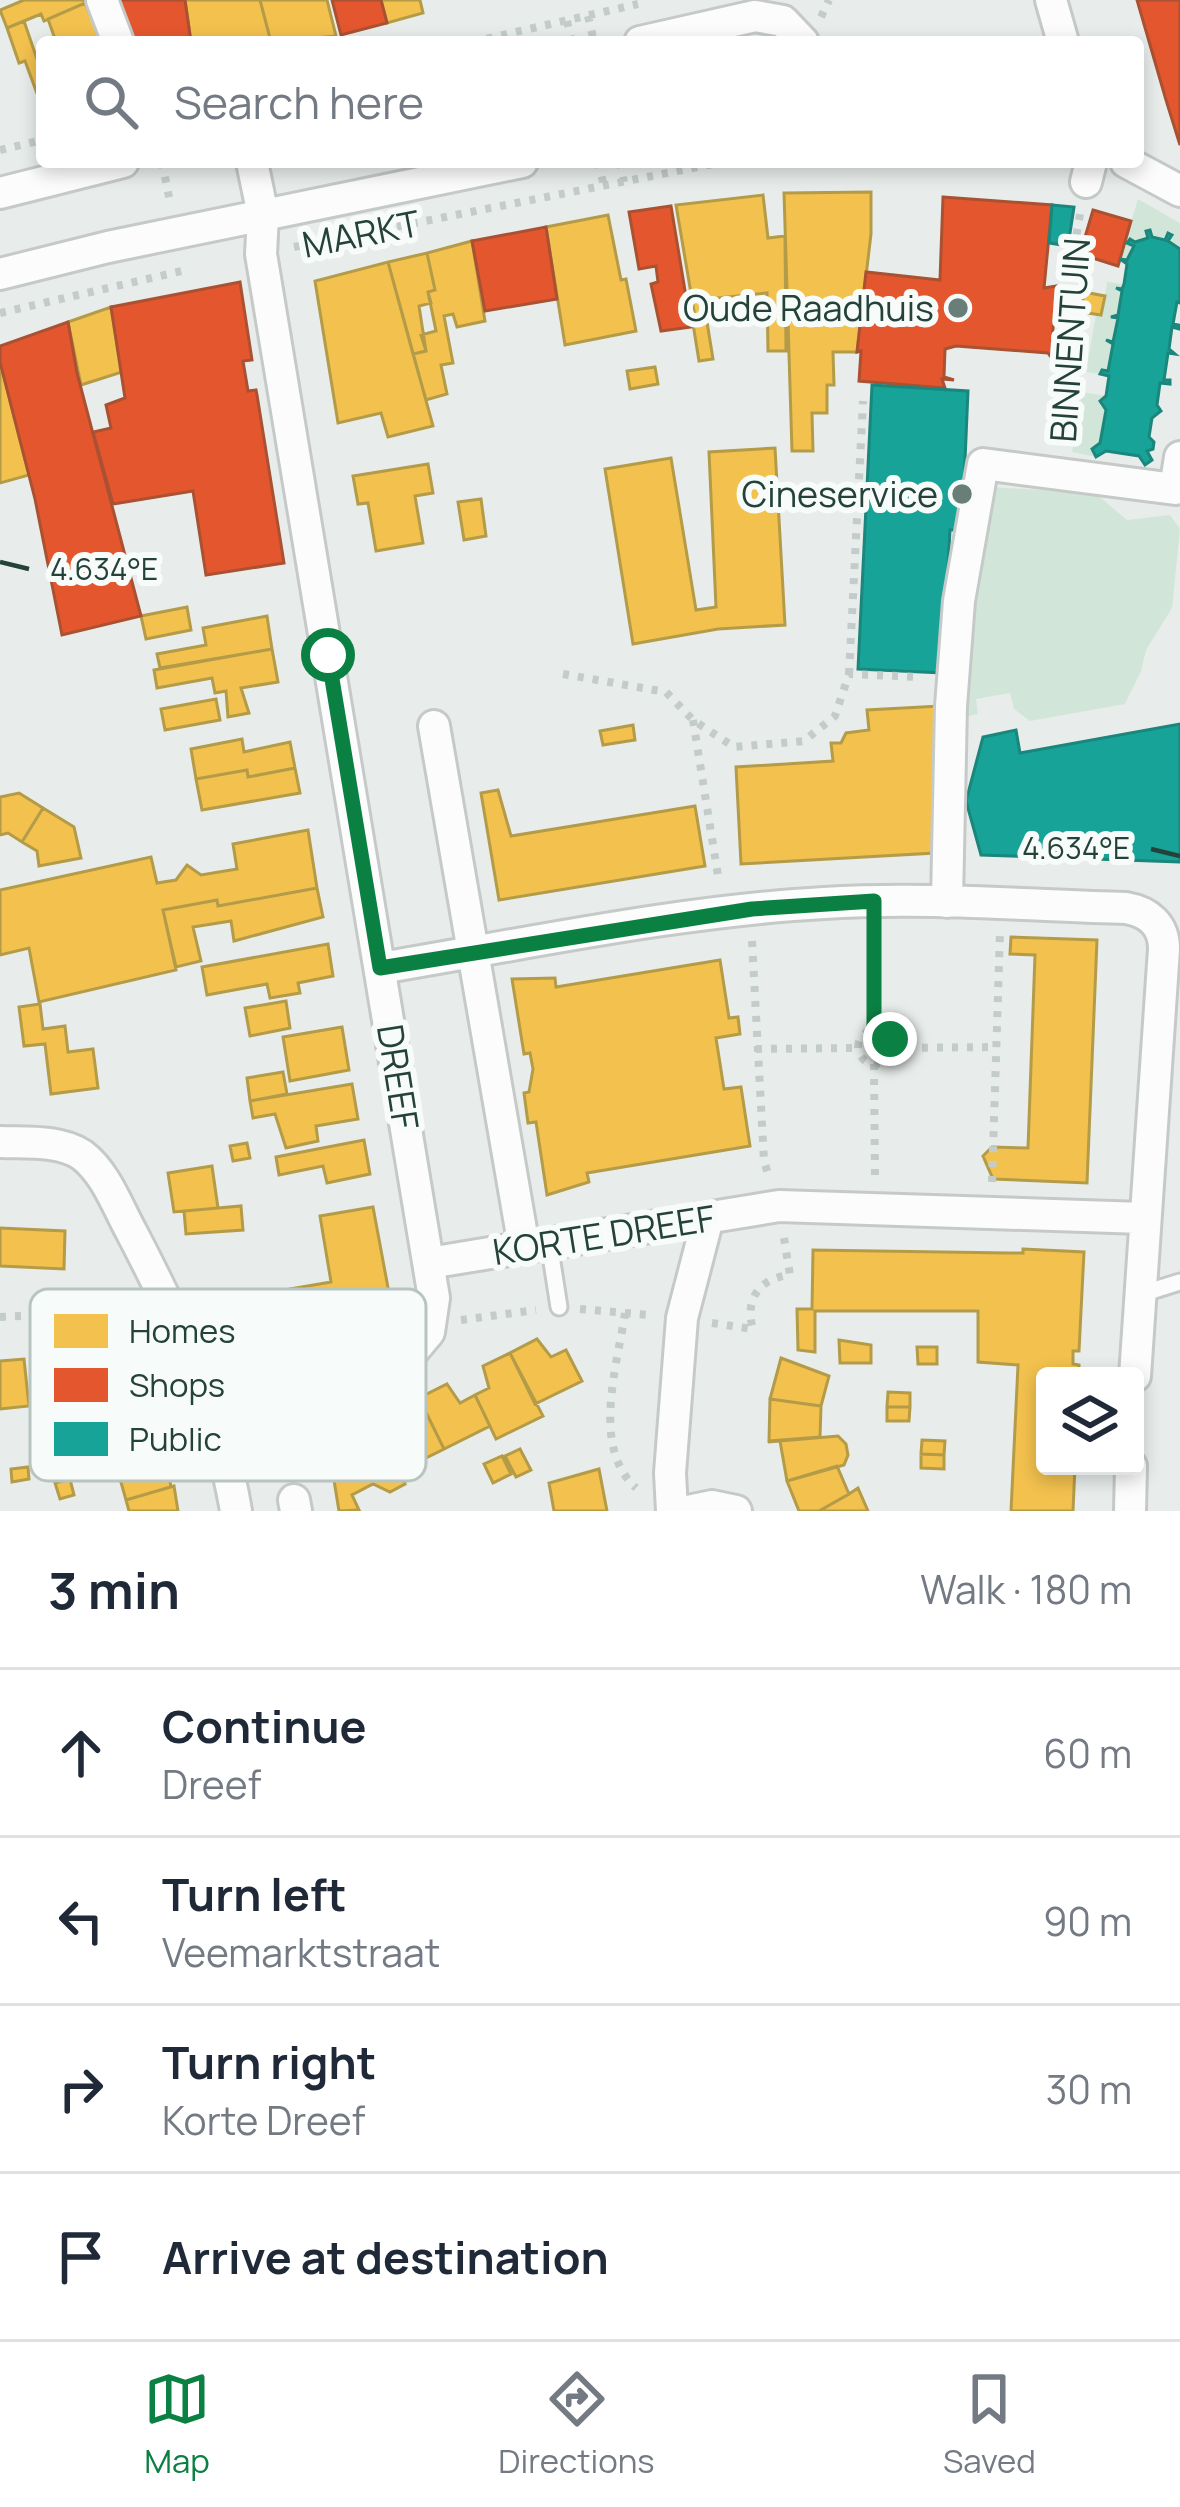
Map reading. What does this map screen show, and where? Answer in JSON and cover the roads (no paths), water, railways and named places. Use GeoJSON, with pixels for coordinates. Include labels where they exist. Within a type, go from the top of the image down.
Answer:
{"type":"FeatureCollection","features":[{"type":"Feature","properties":{"kind":"street"},"geometry":{"type":"LineString","coordinates":[[102,0],[116,36]]}},
{"type":"Feature","properties":{"kind":"street"},"geometry":{"type":"LineString","coordinates":[[1052,0],[1061,36]]}},
{"type":"Feature","properties":{"kind":"street"},"geometry":{"type":"LineString","coordinates":[[666,36],[776,8],[798,36]]}},
{"type":"Feature","properties":{"kind":"street"},"geometry":{"type":"LineString","coordinates":[[0,193],[99,168]]}},
{"type":"Feature","properties":{"kind":"street","name":"DREEF"},"geometry":{"type":"LineString","coordinates":[[253,168],[263,215],[260,254],[429,1263],[434,1316],[426,1333]]}},
{"type":"Feature","properties":{"kind":"street","name":"MARKT"},"geometry":{"type":"LineString","coordinates":[[0,274],[493,168]]}},
{"type":"Feature","properties":{"kind":"street"},"geometry":{"type":"LineString","coordinates":[[1137,168],[1173,188]]}},
{"type":"Feature","properties":{"kind":"street","name":"BINNENTUIN"},"geometry":{"type":"LineString","coordinates":[[947,902],[959,601],[983,464],[1174,489],[1180,457]]}},
{"type":"Feature","properties":{"kind":"street"},"geometry":{"type":"LineString","coordinates":[[434,725],[473,953],[537,1245]]}},
{"type":"Feature","properties":{"kind":"street"},"geometry":{"type":"LineString","coordinates":[[380,968],[738,911],[874,901],[1126,908],[1153,920],[1164,940],[1171,979],[1143,1218],[1135,1367]]}},
{"type":"Feature","properties":{"kind":"street"},"geometry":{"type":"LineString","coordinates":[[0,1142],[53,1145],[80,1154],[101,1176],[161,1289]]}},
{"type":"Feature","properties":{"kind":"street","name":"KORTE DREEF"},"geometry":{"type":"LineString","coordinates":[[429,1263],[778,1206],[1143,1218]]}},
{"type":"Feature","properties":{"kind":"street"},"geometry":{"type":"LineString","coordinates":[[660,1504],[670,1472],[682,1318],[708,1218]]}},
{"type":"Feature","properties":{"kind":"street"},"geometry":{"type":"LineString","coordinates":[[1130,1511],[1132,1475]]}},
{"type":"Feature","properties":{"kind":"street"},"geometry":{"type":"LineString","coordinates":[[230,1481],[236,1511]]}},
{"type":"Feature","properties":{"kind":"street"},"geometry":{"type":"LineString","coordinates":[[688,1511],[712,1506],[736,1511]]}},
{"type":"Feature","properties":{"kind":"lane"},"geometry":{"type":"LineString","coordinates":[[537,1245],[559,1307]]}},
{"type":"Feature","properties":{"kind":"lane"},"geometry":{"type":"LineString","coordinates":[[1138,1295],[1180,1282]]}},
{"type":"Feature","properties":{"kind":"place","name":"Oude Raadhuis"},"geometry":{"type":"Point","coordinates":[958,308]}},
{"type":"Feature","properties":{"kind":"place","name":"Cineservice"},"geometry":{"type":"Point","coordinates":[962,494]}}]}
